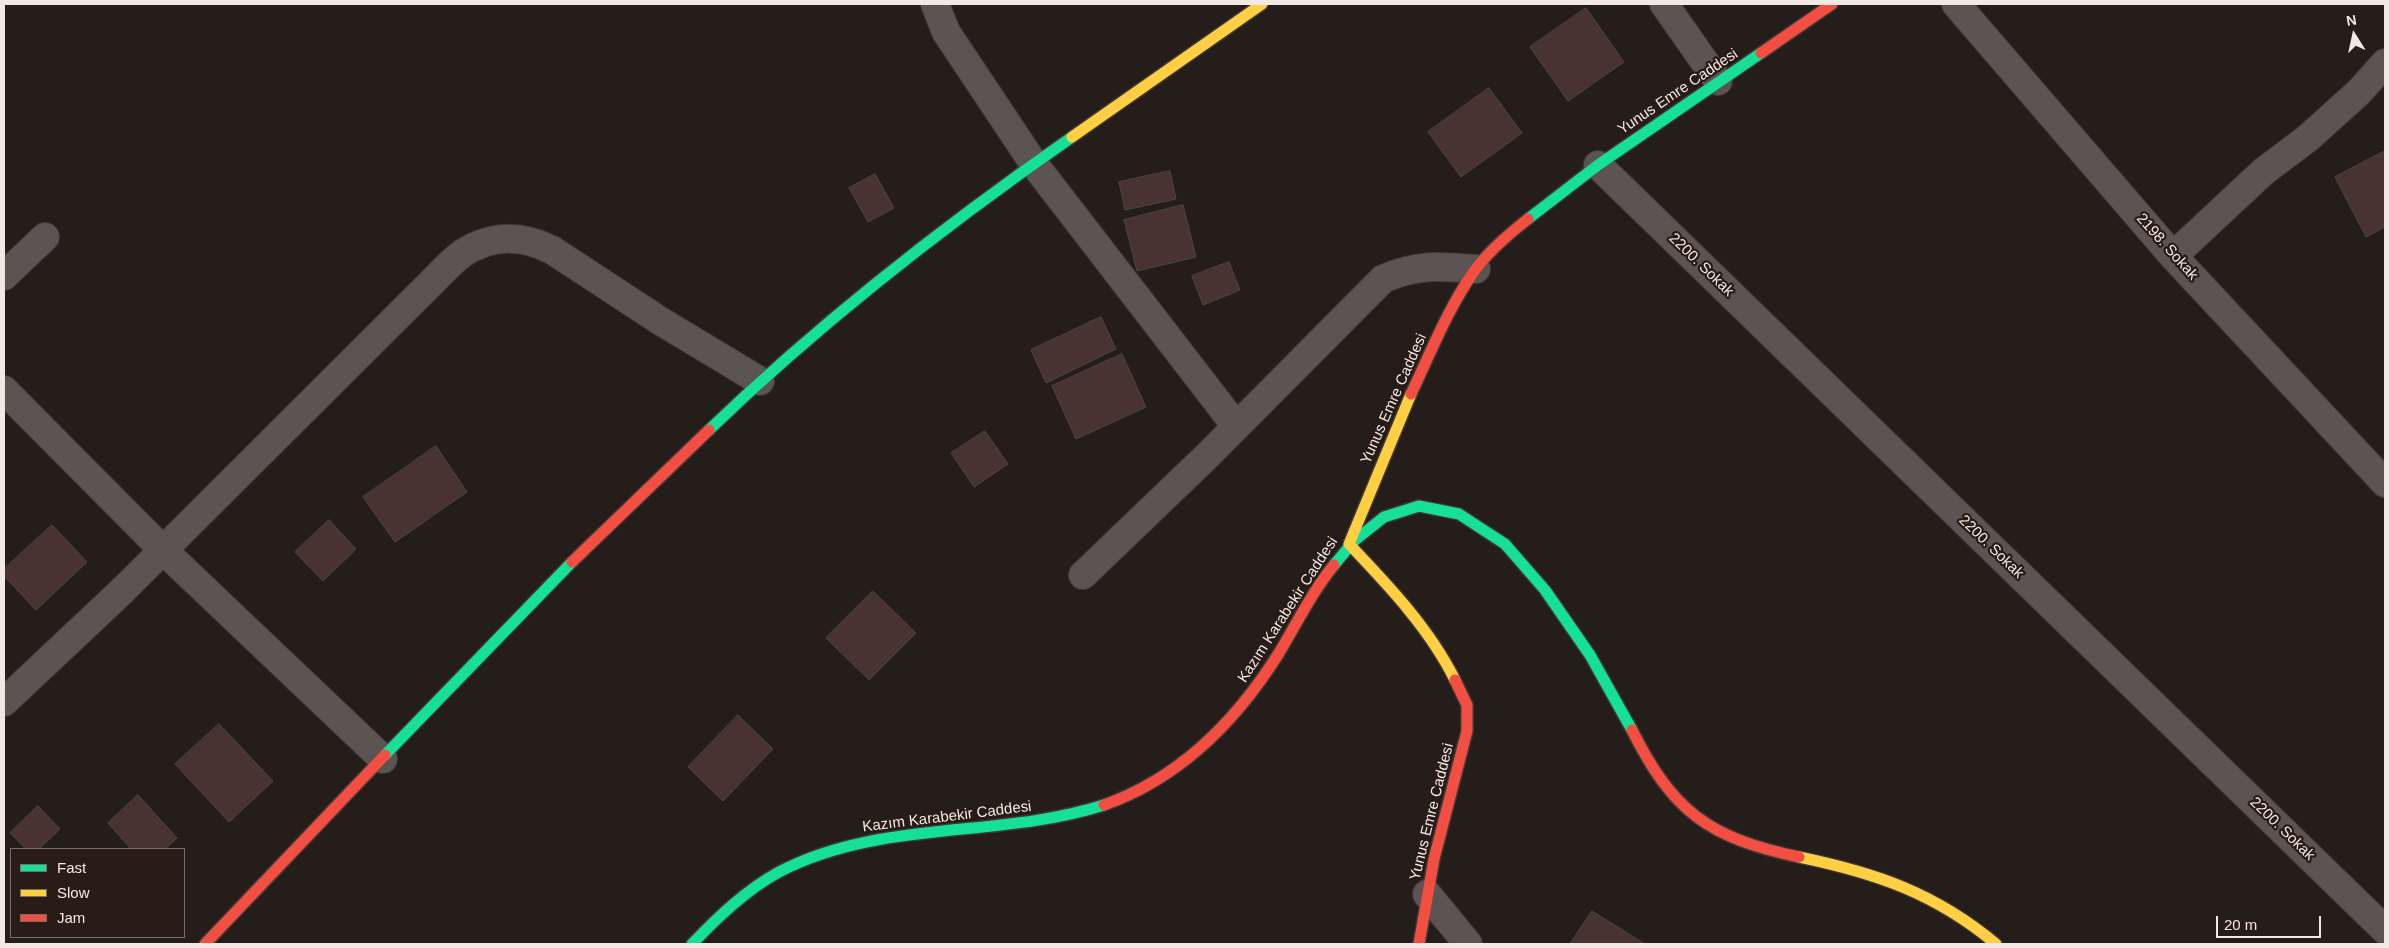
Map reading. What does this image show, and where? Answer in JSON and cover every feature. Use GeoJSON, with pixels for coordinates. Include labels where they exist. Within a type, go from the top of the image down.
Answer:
{"type":"FeatureCollection","features":[{"type":"Feature","properties":{"kind":"street"},"geometry":{"type":"LineString","coordinates":[[935,4],[946,32],[1034,164],[1236,426]]}},
{"type":"Feature","properties":{"kind":"street"},"geometry":{"type":"LineString","coordinates":[[206,944],[539,594],[760,381],[889,272],[1034,164],[1262,4]]}},
{"type":"Feature","properties":{"kind":"street"},"geometry":{"type":"LineString","coordinates":[[1664,4],[1718,81]]}},
{"type":"Feature","properties":{"kind":"street","name":"Yunus Emre Caddesi"},"geometry":{"type":"LineString","coordinates":[[1419,944],[1434,859],[1467,731],[1466,705],[1448,666],[1419,624],[1384,581],[1349,544],[1404,408],[1455,303],[1476,270],[1514,230],[1598,165],[1832,4]]}},
{"type":"Feature","properties":{"kind":"street","name":"2198. Sokak"},"geometry":{"type":"LineString","coordinates":[[1956,4],[2173,256],[2385,483]]}},
{"type":"Feature","properties":{"kind":"street"},"geometry":{"type":"LineString","coordinates":[[2173,256],[2263,172],[2308,138],[2360,92],[2385,63]]}},
{"type":"Feature","properties":{"kind":"street","name":"2200. Sokak"},"geometry":{"type":"LineString","coordinates":[[1598,165],[2385,930]]}},
{"type":"Feature","properties":{"kind":"street"},"geometry":{"type":"LineString","coordinates":[[4,276],[46,237]]}},
{"type":"Feature","properties":{"kind":"street"},"geometry":{"type":"LineString","coordinates":[[4,702],[164,550],[423,291],[463,254],[502,239],[520,238],[535,242],[552,250],[662,322],[760,381]]}},
{"type":"Feature","properties":{"kind":"street"},"geometry":{"type":"LineString","coordinates":[[1083,575],[1383,279],[1401,272],[1436,265],[1476,270]]}},
{"type":"Feature","properties":{"kind":"street"},"geometry":{"type":"LineString","coordinates":[[4,390],[164,550],[383,759]]}},
{"type":"Feature","properties":{"kind":"street","name":"Kazım Karabekir Caddesi"},"geometry":{"type":"LineString","coordinates":[[692,944],[710,926],[761,883],[811,858],[863,842],[921,833],[1010,826],[1107,804],[1147,784],[1187,760],[1220,729],[1254,691],[1306,605],[1349,544],[1388,513],[1417,506],[1452,509],[1482,526],[1509,547],[1559,607],[1597,664],[1661,785],[1688,812],[1718,832],[1756,849],[1852,868],[1906,886],[1947,908],[1996,944]]}},
{"type":"Feature","properties":{"kind":"street"},"geometry":{"type":"LineString","coordinates":[[1428,894],[1468,944]]}},
{"type":"Feature","properties":{"kind":"building"},"geometry":{"type":"Polygon","coordinates":[[[1586,8],[1624,62],[1568,101],[1530,47],[1586,8]]]}},
{"type":"Feature","properties":{"kind":"building"},"geometry":{"type":"Polygon","coordinates":[[[1489,88],[1522,133],[1461,177],[1428,132],[1489,88]]]}},
{"type":"Feature","properties":{"kind":"building"},"geometry":{"type":"Polygon","coordinates":[[[2385,151],[2385,227],[2366,237],[2335,177],[2385,151]]]}},
{"type":"Feature","properties":{"kind":"building"},"geometry":{"type":"Polygon","coordinates":[[[1170,171],[1176,199],[1125,210],[1119,182],[1170,171]]]}},
{"type":"Feature","properties":{"kind":"building"},"geometry":{"type":"Polygon","coordinates":[[[875,174],[894,208],[868,222],[849,188],[875,174]]]}},
{"type":"Feature","properties":{"kind":"building"},"geometry":{"type":"Polygon","coordinates":[[[1183,205],[1196,257],[1137,271],[1124,220],[1183,205]]]}},
{"type":"Feature","properties":{"kind":"building"},"geometry":{"type":"Polygon","coordinates":[[[1229,262],[1240,290],[1203,305],[1192,276],[1229,262]]]}},
{"type":"Feature","properties":{"kind":"building"},"geometry":{"type":"Polygon","coordinates":[[[1101,317],[1116,349],[1046,383],[1031,350],[1101,317]]]}},
{"type":"Feature","properties":{"kind":"building"},"geometry":{"type":"Polygon","coordinates":[[[1122,354],[1146,407],[1076,439],[1052,386],[1122,354]]]}},
{"type":"Feature","properties":{"kind":"building"},"geometry":{"type":"Polygon","coordinates":[[[985,431],[1008,464],[974,487],[951,453],[985,431]]]}},
{"type":"Feature","properties":{"kind":"building"},"geometry":{"type":"Polygon","coordinates":[[[436,446],[467,492],[395,542],[363,497],[436,446]]]}},
{"type":"Feature","properties":{"kind":"building"},"geometry":{"type":"Polygon","coordinates":[[[329,520],[356,549],[323,581],[295,552],[329,520]]]}},
{"type":"Feature","properties":{"kind":"building"},"geometry":{"type":"Polygon","coordinates":[[[52,525],[87,562],[36,610],[4,576],[4,569],[52,525]]]}},
{"type":"Feature","properties":{"kind":"building"},"geometry":{"type":"Polygon","coordinates":[[[873,591],[916,633],[869,680],[826,638],[873,591]]]}},
{"type":"Feature","properties":{"kind":"building"},"geometry":{"type":"Polygon","coordinates":[[[738,715],[773,749],[723,801],[688,767],[738,715]]]}},
{"type":"Feature","properties":{"kind":"building"},"geometry":{"type":"Polygon","coordinates":[[[219,724],[273,781],[229,822],[175,764],[219,724]]]}},
{"type":"Feature","properties":{"kind":"building"},"geometry":{"type":"Polygon","coordinates":[[[138,795],[177,838],[166,848],[130,848],[108,823],[138,795]]]}},
{"type":"Feature","properties":{"kind":"building"},"geometry":{"type":"Polygon","coordinates":[[[38,806],[60,829],[40,848],[25,848],[10,833],[38,806]]]}},
{"type":"Feature","properties":{"kind":"building"},"geometry":{"type":"Polygon","coordinates":[[[1592,911],[1645,944],[1570,944],[1592,911]]]}},
{"type":"Feature","properties":{"kind":"traffic: fast"},"geometry":{"type":"LineString","coordinates":[[1528,219],[1598,165],[1761,53]]}},
{"type":"Feature","properties":{"kind":"traffic: fast"},"geometry":{"type":"LineString","coordinates":[[709,430],[839,313],[930,240],[1072,137]]}},
{"type":"Feature","properties":{"kind":"traffic: fast"},"geometry":{"type":"LineString","coordinates":[[1334,565],[1354,541],[1384,517],[1419,506],[1459,514],[1505,544],[1545,590],[1590,655],[1632,730]]}},
{"type":"Feature","properties":{"kind":"traffic: fast"},"geometry":{"type":"LineString","coordinates":[[385,755],[572,562]]}},
{"type":"Feature","properties":{"kind":"traffic: fast"},"geometry":{"type":"LineString","coordinates":[[692,944],[722,914],[755,887],[779,872],[818,855],[857,844],[898,836],[1023,822],[1064,815],[1104,805]]}},
{"type":"Feature","properties":{"kind":"traffic: slow"},"geometry":{"type":"LineString","coordinates":[[1072,137],[1262,4]]}},
{"type":"Feature","properties":{"kind":"traffic: slow"},"geometry":{"type":"LineString","coordinates":[[1411,394],[1349,544],[1421,625],[1455,680]]}},
{"type":"Feature","properties":{"kind":"traffic: slow"},"geometry":{"type":"LineString","coordinates":[[1799,857],[1854,870],[1903,887],[1950,911],[1996,944]]}},
{"type":"Feature","properties":{"kind":"traffic: jam"},"geometry":{"type":"LineString","coordinates":[[1761,53],[1832,4]]}},
{"type":"Feature","properties":{"kind":"traffic: jam"},"geometry":{"type":"LineString","coordinates":[[1411,394],[1448,315],[1475,270],[1500,243],[1528,219]]}},
{"type":"Feature","properties":{"kind":"traffic: jam"},"geometry":{"type":"LineString","coordinates":[[572,562],[709,430]]}},
{"type":"Feature","properties":{"kind":"traffic: jam"},"geometry":{"type":"LineString","coordinates":[[1104,805],[1132,793],[1182,763],[1225,723],[1263,678],[1312,597],[1334,565]]}},
{"type":"Feature","properties":{"kind":"traffic: jam"},"geometry":{"type":"LineString","coordinates":[[1419,944],[1434,859],[1467,731],[1467,705],[1455,680]]}},
{"type":"Feature","properties":{"kind":"traffic: jam"},"geometry":{"type":"LineString","coordinates":[[1632,730],[1663,782],[1679,801],[1697,817],[1717,830],[1741,841],[1799,857]]}},
{"type":"Feature","properties":{"kind":"traffic: jam"},"geometry":{"type":"LineString","coordinates":[[205,944],[385,755]]}}]}
